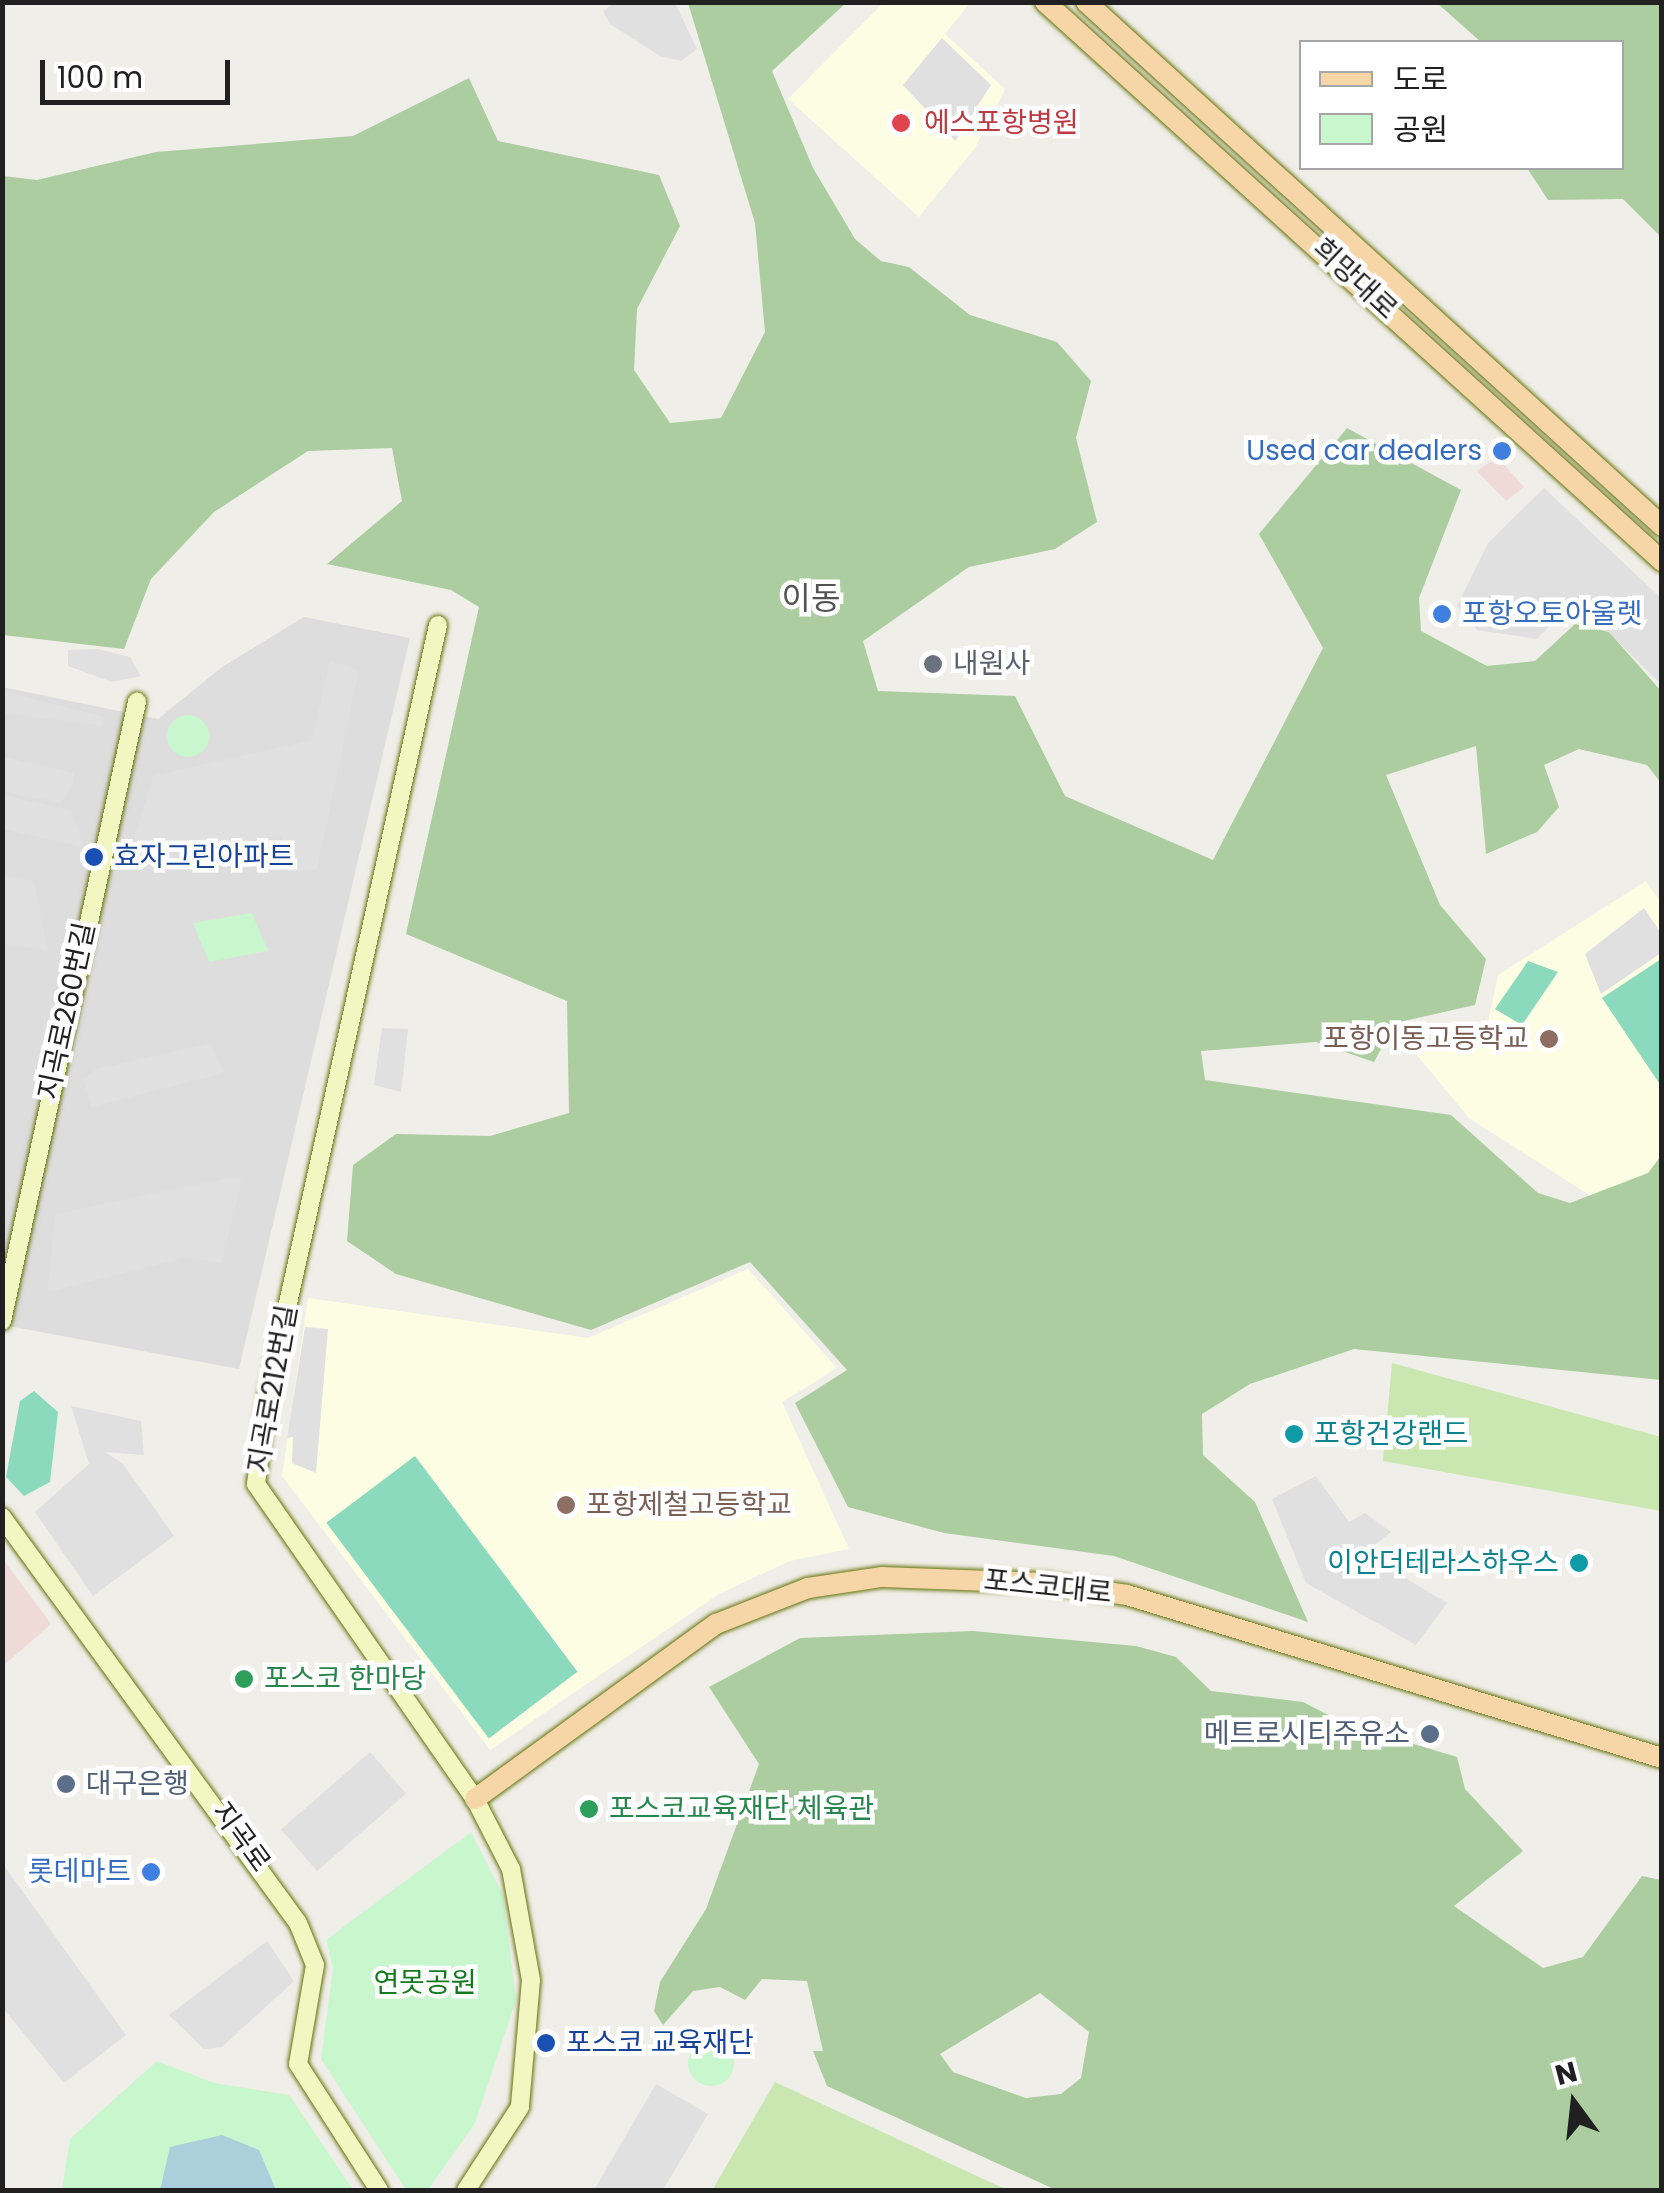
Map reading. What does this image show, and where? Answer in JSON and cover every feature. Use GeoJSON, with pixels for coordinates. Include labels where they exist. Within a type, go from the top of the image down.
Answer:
{"type":"FeatureCollection","features":[{"type":"Feature","properties":{"kind":"main road","name":"희망대로"},"geometry":{"type":"LineString","coordinates":[[1045,2],[1662,560]]}},
{"type":"Feature","properties":{"kind":"main road","name":"희망대로"},"geometry":{"type":"LineString","coordinates":[[1086,2],[1662,526]]}},
{"type":"Feature","properties":{"kind":"main road","name":"포스코대로"},"geometry":{"type":"LineString","coordinates":[[475,1799],[716,1624],[788,1594],[882,1577],[1046,1582],[1127,1595],[1662,1758]]}},
{"type":"Feature","properties":{"kind":"street","name":"지곡로212번길"},"geometry":{"type":"LineString","coordinates":[[438,625],[268,1394],[256,1484],[475,1799],[512,1869],[532,1980],[520,2107],[466,2190]]}},
{"type":"Feature","properties":{"kind":"street","name":"지곡로260번길"},"geometry":{"type":"LineString","coordinates":[[2,1321],[138,702]]}},
{"type":"Feature","properties":{"kind":"street","name":"지곡로"},"geometry":{"type":"LineString","coordinates":[[2,1517],[298,1922],[315,1965],[298,2064],[379,2190]]}},
{"type":"Feature","properties":{"kind":"shaded area","name":"에스포항병원"},"geometry":{"type":"Polygon","coordinates":[[[884,2],[970,3],[945,34],[1005,89],[975,148],[919,217],[788,99],[884,2]]]}},
{"type":"Feature","properties":{"kind":"shaded area"},"geometry":{"type":"Polygon","coordinates":[[[614,3],[675,3],[697,49],[681,61],[660,56],[610,24],[603,11],[614,3]]]}},
{"type":"Feature","properties":{"kind":"shaded area"},"geometry":{"type":"Polygon","coordinates":[[[942,38],[991,85],[955,141],[903,85],[942,38]]]}},
{"type":"Feature","properties":{"kind":"shaded area"},"geometry":{"type":"Polygon","coordinates":[[[1497,457],[1524,487],[1506,501],[1477,471],[1497,457]]]}},
{"type":"Feature","properties":{"kind":"shaded area"},"geometry":{"type":"Polygon","coordinates":[[[1544,488],[1661,598],[1661,684],[1594,618],[1560,615],[1537,639],[1477,630],[1457,606],[1488,543],[1544,488]]]}},
{"type":"Feature","properties":{"kind":"shaded area"},"geometry":{"type":"Polygon","coordinates":[[[304,617],[410,638],[239,1369],[3,1325],[2,687],[158,719],[222,667],[304,617]]]}},
{"type":"Feature","properties":{"kind":"shaded area"},"geometry":{"type":"Polygon","coordinates":[[[97,649],[130,657],[141,676],[112,682],[68,666],[68,650],[97,649]]]}},
{"type":"Feature","properties":{"kind":"shaded area"},"geometry":{"type":"Polygon","coordinates":[[[330,661],[359,670],[317,869],[285,871],[282,835],[160,859],[130,854],[153,776],[312,740],[330,661]]]}},
{"type":"Feature","properties":{"kind":"shaded area"},"geometry":{"type":"Polygon","coordinates":[[[2,692],[105,717],[102,726],[3,713],[2,692]]]}},
{"type":"Feature","properties":{"kind":"shaded area"},"geometry":{"type":"Polygon","coordinates":[[[3,757],[75,773],[73,785],[60,803],[3,791],[3,757]]]}},
{"type":"Feature","properties":{"kind":"shaded area"},"geometry":{"type":"Polygon","coordinates":[[[3,795],[72,811],[84,847],[3,829],[3,795]]]}},
{"type":"Feature","properties":{"kind":"shaded area"},"geometry":{"type":"Polygon","coordinates":[[[3,875],[34,881],[48,950],[3,944],[3,875]]]}},
{"type":"Feature","properties":{"kind":"shaded area","name":"포항이동고등학교"},"geometry":{"type":"Polygon","coordinates":[[[1646,881],[1661,903],[1661,1156],[1648,1173],[1594,1198],[1469,1118],[1416,1054],[1458,1024],[1488,1022],[1498,975],[1646,881]]]}},
{"type":"Feature","properties":{"kind":"shaded area"},"geometry":{"type":"Polygon","coordinates":[[[1644,908],[1661,933],[1661,953],[1601,994],[1585,954],[1644,908]]]}},
{"type":"Feature","properties":{"kind":"shaded area"},"geometry":{"type":"Polygon","coordinates":[[[382,1028],[408,1029],[401,1092],[374,1085],[382,1028]]]}},
{"type":"Feature","properties":{"kind":"shaded area"},"geometry":{"type":"Polygon","coordinates":[[[211,1043],[224,1073],[91,1107],[83,1079],[97,1069],[211,1043]]]}},
{"type":"Feature","properties":{"kind":"shaded area"},"geometry":{"type":"Polygon","coordinates":[[[243,1175],[221,1263],[183,1258],[48,1292],[55,1214],[243,1175]]]}},
{"type":"Feature","properties":{"kind":"shaded area","name":"포항제철고등학교"},"geometry":{"type":"Polygon","coordinates":[[[748,1269],[837,1368],[782,1402],[849,1549],[790,1561],[719,1594],[490,1750],[282,1476],[308,1298],[588,1338],[748,1269]]]}},
{"type":"Feature","properties":{"kind":"shaded area"},"geometry":{"type":"Polygon","coordinates":[[[305,1327],[328,1329],[316,1473],[292,1463],[293,1437],[287,1438],[305,1327]]]}},
{"type":"Feature","properties":{"kind":"shaded area"},"geometry":{"type":"Polygon","coordinates":[[[71,1406],[141,1421],[144,1455],[105,1452],[123,1464],[174,1536],[93,1596],[35,1512],[89,1464],[71,1406]]]}},
{"type":"Feature","properties":{"kind":"shaded area"},"geometry":{"type":"Polygon","coordinates":[[[1316,1476],[1349,1522],[1365,1513],[1391,1532],[1364,1553],[1447,1603],[1416,1645],[1306,1583],[1272,1499],[1316,1476]]]}},
{"type":"Feature","properties":{"kind":"shaded area"},"geometry":{"type":"Polygon","coordinates":[[[3,1559],[51,1624],[3,1666],[3,1559]]]}},
{"type":"Feature","properties":{"kind":"shaded area"},"geometry":{"type":"Polygon","coordinates":[[[370,1752],[406,1794],[317,1871],[281,1829],[370,1752]]]}},
{"type":"Feature","properties":{"kind":"shaded area"},"geometry":{"type":"Polygon","coordinates":[[[3,1864],[126,2035],[64,2083],[3,2008],[3,1864]]]}},
{"type":"Feature","properties":{"kind":"shaded area"},"geometry":{"type":"Polygon","coordinates":[[[267,1941],[294,1981],[222,2047],[204,2049],[169,2015],[267,1941]]]}},
{"type":"Feature","properties":{"kind":"shaded area"},"geometry":{"type":"Polygon","coordinates":[[[656,2084],[708,2114],[663,2190],[594,2190],[656,2084]]]}},
{"type":"Feature","properties":{"kind":"green space"},"geometry":{"type":"Polygon","coordinates":[[[688,3],[846,3],[772,71],[813,168],[855,239],[881,261],[909,267],[970,315],[1057,342],[1091,381],[1076,438],[1097,522],[1055,549],[969,567],[863,641],[878,691],[1015,696],[1065,796],[1213,860],[1323,648],[1259,534],[1347,428],[1461,490],[1419,598],[1421,631],[1487,666],[1535,661],[1575,624],[1609,632],[1661,691],[1661,783],[1647,765],[1579,749],[1544,765],[1559,807],[1537,832],[1486,854],[1476,746],[1386,775],[1440,905],[1486,959],[1475,1005],[1395,1023],[1374,1062],[1316,1042],[1201,1051],[1205,1080],[1451,1115],[1538,1193],[1570,1203],[1648,1173],[1661,1156],[1661,1380],[1354,1349],[1250,1384],[1202,1414],[1203,1455],[1255,1502],[1308,1622],[1114,1556],[944,1533],[848,1507],[795,1403],[847,1370],[750,1262],[591,1330],[396,1274],[347,1241],[353,1165],[396,1134],[490,1136],[569,1113],[567,1001],[406,934],[479,607],[451,590],[327,564],[402,501],[392,448],[308,451],[214,512],[151,579],[124,649],[3,635],[3,176],[37,180],[156,152],[353,136],[469,78],[498,141],[659,175],[680,226],[637,309],[634,370],[670,423],[721,418],[765,332],[755,223],[688,3]]]}},
{"type":"Feature","properties":{"kind":"green space"},"geometry":{"type":"Polygon","coordinates":[[[1437,3],[1661,3],[1661,237],[1623,199],[1548,200],[1528,170],[1624,170],[1624,40],[1479,40],[1437,3]]]}},
{"type":"Feature","properties":{"kind":"green space"},"geometry":{"type":"Polygon","coordinates":[[[188,715],[203,721],[209,736],[203,751],[188,757],[173,751],[167,736],[173,721],[188,715]]]}},
{"type":"Feature","properties":{"kind":"green space"},"geometry":{"type":"Polygon","coordinates":[[[252,913],[268,951],[209,962],[193,923],[252,913]]]}},
{"type":"Feature","properties":{"kind":"green space"},"geometry":{"type":"Polygon","coordinates":[[[1661,959],[1661,1086],[1602,998],[1661,959]]]}},
{"type":"Feature","properties":{"kind":"green space"},"geometry":{"type":"Polygon","coordinates":[[[1528,961],[1558,972],[1522,1025],[1495,1009],[1528,961]]]}},
{"type":"Feature","properties":{"kind":"green space"},"geometry":{"type":"Polygon","coordinates":[[[1392,1363],[1661,1437],[1661,1511],[1383,1461],[1392,1363]]]}},
{"type":"Feature","properties":{"kind":"green space"},"geometry":{"type":"Polygon","coordinates":[[[34,1391],[58,1412],[50,1482],[24,1496],[6,1477],[20,1401],[34,1391]]]}},
{"type":"Feature","properties":{"kind":"green space"},"geometry":{"type":"Polygon","coordinates":[[[415,1456],[577,1672],[489,1738],[326,1523],[415,1456]]]}},
{"type":"Feature","properties":{"kind":"green space"},"geometry":{"type":"Polygon","coordinates":[[[973,1631],[1136,1646],[1176,1657],[1211,1691],[1303,1702],[1344,1723],[1457,1757],[1465,1789],[1523,1851],[1454,1906],[1543,1968],[1583,1957],[1642,1876],[1661,1880],[1661,2190],[1056,2190],[827,2086],[813,2051],[823,2051],[807,1981],[762,1979],[745,2000],[720,1987],[693,1991],[663,2025],[654,2011],[660,1982],[706,1909],[759,1764],[709,1687],[800,1638],[973,1631]],[[1040,1993],[940,2054],[953,2072],[1026,2098],[1061,2094],[1081,2078],[1089,2032],[1040,1993]]]}},
{"type":"Feature","properties":{"kind":"green space","name":"연못공원"},"geometry":{"type":"Polygon","coordinates":[[[471,1832],[503,1895],[516,2000],[475,2123],[428,2190],[406,2190],[321,2059],[333,1968],[326,1940],[471,1832]]]}},
{"type":"Feature","properties":{"kind":"green space"},"geometry":{"type":"Polygon","coordinates":[[[711,2040],[727,2047],[734,2063],[727,2079],[711,2086],[695,2079],[688,2063],[695,2047],[711,2040]]]}},
{"type":"Feature","properties":{"kind":"green space"},"geometry":{"type":"Polygon","coordinates":[[[157,2061],[214,2083],[289,2095],[353,2190],[62,2190],[70,2139],[157,2061]]]}},
{"type":"Feature","properties":{"kind":"green space"},"geometry":{"type":"Polygon","coordinates":[[[775,2082],[1007,2190],[719,2190],[714,2187],[775,2082]]]}},
{"type":"Feature","properties":{"kind":"water"},"geometry":{"type":"Polygon","coordinates":[[[222,2135],[259,2150],[276,2190],[160,2190],[170,2147],[222,2135]]]}},
{"type":"Feature","properties":{"kind":"place","name":"에스포항병원"},"geometry":{"type":"Point","coordinates":[901,123]}},
{"type":"Feature","properties":{"kind":"place","name":"Used car dealers"},"geometry":{"type":"Point","coordinates":[1502,451]}},
{"type":"Feature","properties":{"kind":"place","name":"포항오토아울렛"},"geometry":{"type":"Point","coordinates":[1442,614]}},
{"type":"Feature","properties":{"kind":"place","name":"내원사"},"geometry":{"type":"Point","coordinates":[933,664]}},
{"type":"Feature","properties":{"kind":"place","name":"효자그린아파트"},"geometry":{"type":"Point","coordinates":[94,857]}},
{"type":"Feature","properties":{"kind":"place","name":"포항이동고등학교"},"geometry":{"type":"Point","coordinates":[1549,1039]}},
{"type":"Feature","properties":{"kind":"place","name":"포항건강랜드"},"geometry":{"type":"Point","coordinates":[1294,1434]}},
{"type":"Feature","properties":{"kind":"place","name":"포항제철고등학교"},"geometry":{"type":"Point","coordinates":[566,1505]}},
{"type":"Feature","properties":{"kind":"place","name":"이안더테라스하우스"},"geometry":{"type":"Point","coordinates":[1579,1563]}},
{"type":"Feature","properties":{"kind":"place","name":"포스코 한마당"},"geometry":{"type":"Point","coordinates":[244,1679]}},
{"type":"Feature","properties":{"kind":"place","name":"메트로시티주유소"},"geometry":{"type":"Point","coordinates":[1430,1734]}},
{"type":"Feature","properties":{"kind":"place","name":"대구은행"},"geometry":{"type":"Point","coordinates":[66,1784]}},
{"type":"Feature","properties":{"kind":"place","name":"포스코교육재단 체육관"},"geometry":{"type":"Point","coordinates":[589,1809]}},
{"type":"Feature","properties":{"kind":"place","name":"롯데마트"},"geometry":{"type":"Point","coordinates":[151,1872]}},
{"type":"Feature","properties":{"kind":"place","name":"포스코 교육재단"},"geometry":{"type":"Point","coordinates":[546,2043]}},
{"type":"Feature","properties":{"kind":"district","name":"이동"},"geometry":{"type":"Point","coordinates":[811,598]}}]}
